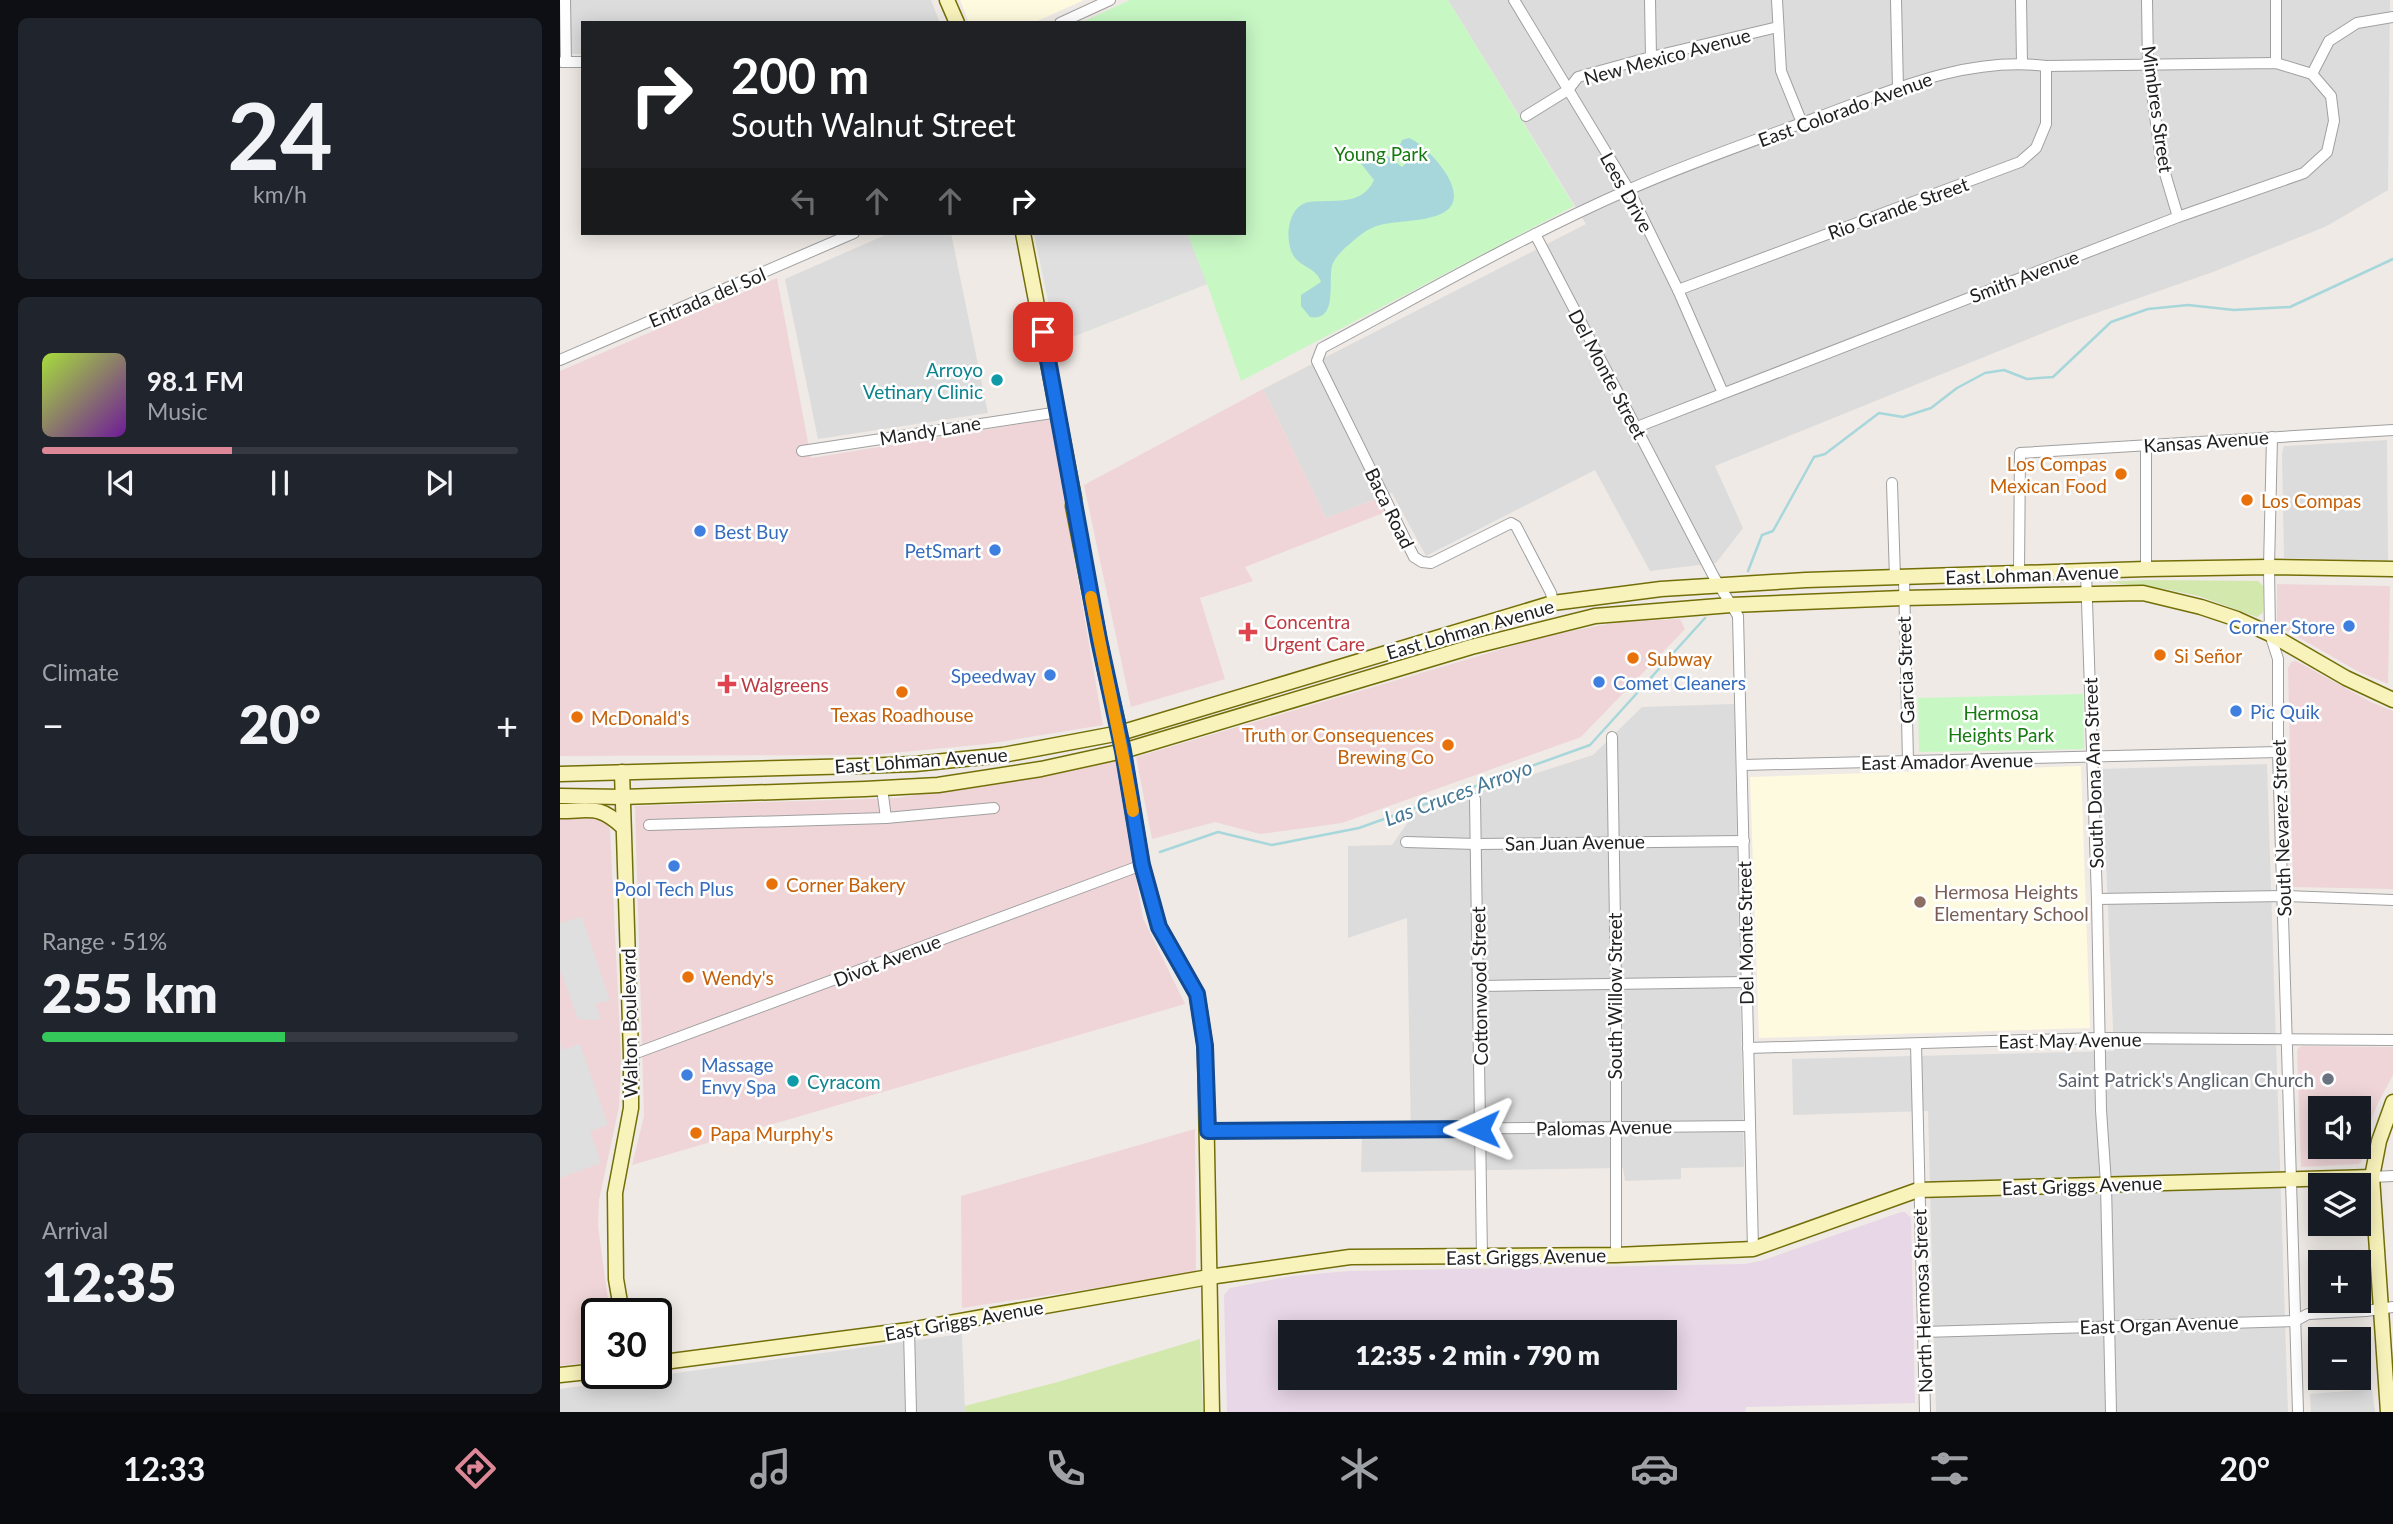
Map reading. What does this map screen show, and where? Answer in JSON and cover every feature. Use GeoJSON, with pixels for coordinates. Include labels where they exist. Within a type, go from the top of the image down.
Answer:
{"type":"FeatureCollection","features":[{"type":"Feature","properties":{"kind":"main road"},"geometry":{"type":"LineString","coordinates":[[947,0],[956,21]]}},
{"type":"Feature","properties":{"kind":"main road"},"geometry":{"type":"LineString","coordinates":[[1023,235],[1059,412],[1094,614],[1120,733],[1142,865],[1159,927],[1197,994],[1205,1046],[1212,1412]]}},
{"type":"Feature","properties":{"kind":"main road","name":"East Lohman Avenue"},"geometry":{"type":"LineString","coordinates":[[560,774],[883,765],[1003,755],[1120,733],[1553,603],[1661,589],[1806,580],[2146,569],[2393,569]]}},
{"type":"Feature","properties":{"kind":"main road"},"geometry":{"type":"LineString","coordinates":[[2088,593],[2143,593],[2201,607],[2270,634],[2346,678],[2393,700]]}},
{"type":"Feature","properties":{"kind":"main road","name":"East Lohman Avenue"},"geometry":{"type":"LineString","coordinates":[[560,796],[622,797],[938,785],[1066,764],[1123,751],[1515,635],[1595,616],[1735,610],[1903,598],[2088,593]]}},
{"type":"Feature","properties":{"kind":"main road"},"geometry":{"type":"LineString","coordinates":[[1003,755],[1008,774]]}},
{"type":"Feature","properties":{"kind":"main road"},"geometry":{"type":"LineString","coordinates":[[882,788],[883,765]]}},
{"type":"Feature","properties":{"kind":"main road","name":"Walton Boulevard"},"geometry":{"type":"LineString","coordinates":[[619,1298],[616,1279],[615,1193],[631,1108],[622,772]]}},
{"type":"Feature","properties":{"kind":"main road"},"geometry":{"type":"LineString","coordinates":[[560,811],[597,810],[608,813],[623,827]]}},
{"type":"Feature","properties":{"kind":"main road"},"geometry":{"type":"LineString","coordinates":[[2389,1405],[2386,1307],[2372,1177],[2379,1141],[2393,1102]]}},
{"type":"Feature","properties":{"kind":"main road","name":"East Griggs Avenue"},"geometry":{"type":"LineString","coordinates":[[672,1361],[909,1331],[1209,1277],[1350,1257],[1615,1255],[1752,1249],[1918,1190],[2372,1177]]}},
{"type":"Feature","properties":{"kind":"main road"},"geometry":{"type":"LineString","coordinates":[[560,1375],[581,1373]]}},
{"type":"Feature","properties":{"kind":"street"},"geometry":{"type":"LineString","coordinates":[[565,0],[563,62],[581,62]]}},
{"type":"Feature","properties":{"kind":"street"},"geometry":{"type":"LineString","coordinates":[[1064,21],[1110,0]]}},
{"type":"Feature","properties":{"kind":"street","name":"Lees Drive"},"geometry":{"type":"LineString","coordinates":[[1514,0],[1629,190],[1678,290],[1723,393]]}},
{"type":"Feature","properties":{"kind":"street"},"geometry":{"type":"LineString","coordinates":[[1650,0],[1651,57]]}},
{"type":"Feature","properties":{"kind":"street"},"geometry":{"type":"LineString","coordinates":[[1777,0],[1781,71],[1802,123]]}},
{"type":"Feature","properties":{"kind":"street"},"geometry":{"type":"LineString","coordinates":[[1896,0],[1898,88]]}},
{"type":"Feature","properties":{"kind":"street"},"geometry":{"type":"LineString","coordinates":[[2021,0],[2022,63]]}},
{"type":"Feature","properties":{"kind":"street","name":"Mimbres Street"},"geometry":{"type":"LineString","coordinates":[[2147,0],[2148,64],[2161,160],[2178,217]]}},
{"type":"Feature","properties":{"kind":"street"},"geometry":{"type":"LineString","coordinates":[[2276,0],[2276,62]]}},
{"type":"Feature","properties":{"kind":"street"},"geometry":{"type":"LineString","coordinates":[[2312,74],[2329,41],[2357,23],[2393,17]]}},
{"type":"Feature","properties":{"kind":"street","name":"New Mexico Avenue"},"geometry":{"type":"LineString","coordinates":[[1527,117],[1568,90],[1578,77],[1778,27]]}},
{"type":"Feature","properties":{"kind":"street","name":"East Colorado Avenue"},"geometry":{"type":"LineString","coordinates":[[1318,354],[1322,348],[1535,234],[1629,190],[1802,123],[1948,71],[2022,63],[2046,66],[2276,62],[2312,74]]}},
{"type":"Feature","properties":{"kind":"street","name":"Rio Grande Street"},"geometry":{"type":"LineString","coordinates":[[1678,290],[2020,162],[2036,148],[2046,124],[2046,66]]}},
{"type":"Feature","properties":{"kind":"street","name":"Smith Avenue"},"geometry":{"type":"LineString","coordinates":[[1637,428],[2178,217],[2304,173],[2327,152],[2334,121],[2331,96],[2312,74]]}},
{"type":"Feature","properties":{"kind":"street","name":"Del Monte Street"},"geometry":{"type":"LineString","coordinates":[[1535,234],[1714,577],[1735,610],[1743,765],[1752,1249]]}},
{"type":"Feature","properties":{"kind":"street","name":"Entrada del Sol"},"geometry":{"type":"LineString","coordinates":[[560,360],[849,235]]}},
{"type":"Feature","properties":{"kind":"street","name":"Baca Road"},"geometry":{"type":"LineString","coordinates":[[1318,354],[1317,361],[1415,557],[1422,562],[1431,563],[1511,523],[1516,526],[1551,593],[1553,603]]}},
{"type":"Feature","properties":{"kind":"street","name":"Mandy Lane"},"geometry":{"type":"LineString","coordinates":[[802,451],[1059,412]]}},
{"type":"Feature","properties":{"kind":"street","name":"Kansas Avenue"},"geometry":{"type":"LineString","coordinates":[[2019,573],[2020,453],[2393,430]]}},
{"type":"Feature","properties":{"kind":"street","name":"South Nevarez Street"},"geometry":{"type":"LineString","coordinates":[[2272,437],[2270,634],[2278,659],[2278,752],[2298,1412]]}},
{"type":"Feature","properties":{"kind":"street"},"geometry":{"type":"LineString","coordinates":[[2146,445],[2146,569]]}},
{"type":"Feature","properties":{"kind":"street","name":"Garcia Street"},"geometry":{"type":"LineString","coordinates":[[1892,482],[1903,598],[1908,762]]}},
{"type":"Feature","properties":{"kind":"street","name":"South Dona Ana Street"},"geometry":{"type":"LineString","coordinates":[[2086,572],[2111,1412]]}},
{"type":"Feature","properties":{"kind":"street","name":"South Willow Street"},"geometry":{"type":"LineString","coordinates":[[1612,737],[1616,985],[1615,1255]]}},
{"type":"Feature","properties":{"kind":"street","name":"East Amador Avenue"},"geometry":{"type":"LineString","coordinates":[[1743,765],[2278,752]]}},
{"type":"Feature","properties":{"kind":"street"},"geometry":{"type":"LineString","coordinates":[[882,788],[886,818]]}},
{"type":"Feature","properties":{"kind":"street","name":"Cottonwood Street"},"geometry":{"type":"LineString","coordinates":[[1475,799],[1480,986],[1482,1257]]}},
{"type":"Feature","properties":{"kind":"street"},"geometry":{"type":"LineString","coordinates":[[649,825],[886,818],[994,808]]}},
{"type":"Feature","properties":{"kind":"street","name":"San Juan Avenue"},"geometry":{"type":"LineString","coordinates":[[1406,842],[1476,844],[1744,841]]}},
{"type":"Feature","properties":{"kind":"street","name":"Divot Avenue"},"geometry":{"type":"LineString","coordinates":[[631,1055],[1142,865]]}},
{"type":"Feature","properties":{"kind":"street"},"geometry":{"type":"LineString","coordinates":[[2097,899],[2284,896],[2393,900]]}},
{"type":"Feature","properties":{"kind":"street"},"geometry":{"type":"LineString","coordinates":[[1480,986],[1746,982]]}},
{"type":"Feature","properties":{"kind":"street","name":"East May Avenue"},"geometry":{"type":"LineString","coordinates":[[1748,1048],[2099,1038],[2393,1040]]}},
{"type":"Feature","properties":{"kind":"street","name":"North Hermosa Street"},"geometry":{"type":"LineString","coordinates":[[1916,1044],[1925,1412]]}},
{"type":"Feature","properties":{"kind":"street","name":"Palomas Avenue"},"geometry":{"type":"LineString","coordinates":[[1208,1131],[1748,1126]]}},
{"type":"Feature","properties":{"kind":"street","name":"East Griggs Avenue"},"geometry":{"type":"LineString","coordinates":[[2372,1177],[2393,1176]]}},
{"type":"Feature","properties":{"kind":"street","name":"East Organ Avenue"},"geometry":{"type":"LineString","coordinates":[[1923,1332],[2295,1321],[2308,1314],[2366,1311],[2386,1307]]}},
{"type":"Feature","properties":{"kind":"street"},"geometry":{"type":"LineString","coordinates":[[909,1331],[911,1412]]}},
{"type":"Feature","properties":{"kind":"shaded area"},"geometry":{"type":"Polygon","coordinates":[[[560,0],[931,0],[939,21],[581,21],[581,54],[560,54],[560,0]]]}},
{"type":"Feature","properties":{"kind":"shaded area"},"geometry":{"type":"Polygon","coordinates":[[[960,0],[1084,0],[1037,21],[968,21],[960,0]]]}},
{"type":"Feature","properties":{"kind":"shaded area"},"geometry":{"type":"Polygon","coordinates":[[[1448,0],[2390,0],[2388,190],[2327,226],[2213,272],[2068,323],[1715,466],[1743,528],[1716,563],[1650,571],[1595,470],[1426,556],[1392,493],[1326,518],[1263,389],[1586,224],[1448,0]]]}},
{"type":"Feature","properties":{"kind":"shaded area"},"geometry":{"type":"Polygon","coordinates":[[[885,235],[951,235],[988,413],[818,439],[785,279],[885,235]]]}},
{"type":"Feature","properties":{"kind":"shaded area"},"geometry":{"type":"Polygon","coordinates":[[[1034,235],[1188,235],[1207,284],[1057,343],[1034,235]]]}},
{"type":"Feature","properties":{"kind":"shaded area"},"geometry":{"type":"Polygon","coordinates":[[[777,278],[811,458],[1050,419],[1103,725],[987,744],[871,755],[560,756],[560,371],[777,278]]]}},
{"type":"Feature","properties":{"kind":"shaded area"},"geometry":{"type":"Polygon","coordinates":[[[1263,389],[1326,518],[1379,498],[1386,512],[1245,567],[1253,581],[1200,598],[1225,679],[1131,707],[1084,485],[1263,389]]]}},
{"type":"Feature","properties":{"kind":"shaded area"},"geometry":{"type":"Polygon","coordinates":[[[2387,440],[2387,561],[2284,558],[2284,446],[2387,440]]]}},
{"type":"Feature","properties":{"kind":"shaded area"},"geometry":{"type":"Polygon","coordinates":[[[2277,584],[2390,586],[2388,684],[2359,672],[2279,626],[2277,584]]]}},
{"type":"Feature","properties":{"kind":"shaded area"},"geometry":{"type":"Polygon","coordinates":[[[1680,619],[1685,629],[1581,737],[1342,823],[1260,834],[1215,822],[1152,839],[1136,757],[1546,636],[1618,622],[1680,619]]]}},
{"type":"Feature","properties":{"kind":"shaded area"},"geometry":{"type":"Polygon","coordinates":[[[2296,661],[2393,711],[2393,889],[2293,887],[2288,668],[2291,662],[2296,661]]]}},
{"type":"Feature","properties":{"kind":"shaded area"},"geometry":{"type":"Polygon","coordinates":[[[1734,704],[1744,1167],[1681,1168],[1681,1179],[1625,1181],[1623,1168],[1361,1172],[1362,1137],[1411,1137],[1407,918],[1348,938],[1348,846],[1392,845],[1415,812],[1593,755],[1642,707],[1734,704]]]}},
{"type":"Feature","properties":{"kind":"shaded area"},"geometry":{"type":"Polygon","coordinates":[[[1116,760],[1143,918],[1185,1004],[632,1165],[644,1116],[635,806],[898,798],[1116,760]]]}},
{"type":"Feature","properties":{"kind":"shaded area"},"geometry":{"type":"Polygon","coordinates":[[[2267,764],[2288,1412],[1936,1412],[1928,1111],[1793,1115],[1792,1059],[2114,1051],[2102,769],[2267,764]]]}},
{"type":"Feature","properties":{"kind":"shaded area","name":"Hermosa Heights Elementary School"},"geometry":{"type":"Polygon","coordinates":[[[2081,766],[2090,1028],[1759,1038],[1750,777],[2081,766]]]}},
{"type":"Feature","properties":{"kind":"shaded area"},"geometry":{"type":"Polygon","coordinates":[[[595,817],[604,821],[610,829],[621,1057],[619,1107],[599,1200],[598,1226],[608,1298],[581,1298],[581,1363],[560,1366],[560,818],[595,817]]]}},
{"type":"Feature","properties":{"kind":"shaded area"},"geometry":{"type":"Polygon","coordinates":[[[582,917],[610,1001],[595,1003],[601,1020],[578,1019],[560,970],[560,923],[582,917]]]}},
{"type":"Feature","properties":{"kind":"shaded area"},"geometry":{"type":"Polygon","coordinates":[[[560,1042],[563,1050],[580,1044],[608,1125],[590,1131],[601,1163],[560,1178],[560,1042]]]}},
{"type":"Feature","properties":{"kind":"shaded area"},"geometry":{"type":"Polygon","coordinates":[[[2303,1046],[2393,1047],[2393,1075],[2371,1121],[2371,1096],[2308,1096],[2308,1159],[2362,1159],[2358,1164],[2301,1167],[2297,1051],[2303,1046]]]}},
{"type":"Feature","properties":{"kind":"shaded area"},"geometry":{"type":"Polygon","coordinates":[[[1195,1129],[1196,1273],[962,1308],[961,1196],[1195,1129]]]}},
{"type":"Feature","properties":{"kind":"shaded area"},"geometry":{"type":"Polygon","coordinates":[[[1905,1212],[1911,1218],[1915,1403],[1746,1407],[1745,1412],[1227,1412],[1224,1295],[1230,1288],[1292,1276],[1349,1271],[1745,1264],[1905,1212]]]}},
{"type":"Feature","properties":{"kind":"shaded area"},"geometry":{"type":"Polygon","coordinates":[[[962,1334],[965,1412],[560,1412],[560,1389],[581,1386],[581,1389],[672,1389],[672,1374],[962,1334]]]}},
{"type":"Feature","properties":{"kind":"shaded area"},"geometry":{"type":"Polygon","coordinates":[[[2371,1389],[2375,1412],[2311,1412],[2310,1394],[2371,1389]]]}},
{"type":"Feature","properties":{"kind":"green space","name":"Young Park"},"geometry":{"type":"Polygon","coordinates":[[[1130,0],[1448,0],[1574,206],[1241,381],[1207,284],[1057,343],[1034,235],[1246,235],[1246,21],[1084,21],[1130,0]]]}},
{"type":"Feature","properties":{"kind":"green space"},"geometry":{"type":"Polygon","coordinates":[[[2258,581],[2263,586],[2263,612],[2257,617],[2199,596],[2105,582],[2258,581]]]}},
{"type":"Feature","properties":{"kind":"green space","name":"Hermosa Heights Park"},"geometry":{"type":"Polygon","coordinates":[[[2083,694],[2084,749],[1919,752],[1918,698],[2083,694]]]}},
{"type":"Feature","properties":{"kind":"green space"},"geometry":{"type":"Polygon","coordinates":[[[1200,1339],[1203,1412],[965,1412],[965,1406],[1058,1382],[1200,1339]]]}},
{"type":"Feature","properties":{"kind":"water"},"geometry":{"type":"Polygon","coordinates":[[[1409,138],[1425,149],[1444,170],[1454,192],[1453,203],[1446,211],[1434,216],[1380,225],[1359,236],[1333,262],[1330,299],[1325,313],[1319,317],[1310,317],[1301,306],[1301,295],[1321,282],[1316,273],[1293,255],[1289,240],[1292,216],[1302,204],[1346,200],[1362,194],[1374,180],[1359,161],[1358,154],[1362,150],[1378,152],[1402,167],[1407,162],[1399,147],[1402,140],[1409,138]]]}},
{"type":"Feature","properties":{"kind":"waterway","name":"Las Cruces Arroyo"},"geometry":{"type":"LineString","coordinates":[[1748,571],[1762,535],[1773,531],[1814,457],[1825,454],[1879,413],[1903,417],[1931,408],[1957,388],[1985,373],[2004,370],[2027,379],[2053,377],[2111,322],[2148,309],[2188,305],[2234,310],[2290,307],[2393,259]]}},
{"type":"Feature","properties":{"kind":"waterway","name":"Las Cruces Arroyo"},"geometry":{"type":"LineString","coordinates":[[1160,852],[1218,832],[1272,845],[1359,828],[1590,745],[1705,618]]}},
{"type":"Feature","properties":{"kind":"slow traffic"},"geometry":{"type":"LineString","coordinates":[[1091,597],[1105,674],[1120,733],[1133,811]]}},
{"type":"Feature","properties":{"kind":"place","name":"Arroyo Vetinary Clinic"},"geometry":{"type":"Point","coordinates":[997,380]}},
{"type":"Feature","properties":{"kind":"place","name":"Los Compas Mexican Food"},"geometry":{"type":"Point","coordinates":[2121,474]}},
{"type":"Feature","properties":{"kind":"place","name":"Los Compas"},"geometry":{"type":"Point","coordinates":[2247,500]}},
{"type":"Feature","properties":{"kind":"place","name":"Best Buy"},"geometry":{"type":"Point","coordinates":[700,531]}},
{"type":"Feature","properties":{"kind":"place","name":"PetSmart"},"geometry":{"type":"Point","coordinates":[995,550]}},
{"type":"Feature","properties":{"kind":"place","name":"Corner Store"},"geometry":{"type":"Point","coordinates":[2349,626]}},
{"type":"Feature","properties":{"kind":"place","name":"Concentra Urgent Care"},"geometry":{"type":"Point","coordinates":[1248,632]}},
{"type":"Feature","properties":{"kind":"place","name":"Si Señor"},"geometry":{"type":"Point","coordinates":[2160,655]}},
{"type":"Feature","properties":{"kind":"place","name":"Subway"},"geometry":{"type":"Point","coordinates":[1633,658]}},
{"type":"Feature","properties":{"kind":"place","name":"Speedway"},"geometry":{"type":"Point","coordinates":[1050,675]}},
{"type":"Feature","properties":{"kind":"place","name":"Comet Cleaners"},"geometry":{"type":"Point","coordinates":[1599,682]}},
{"type":"Feature","properties":{"kind":"place","name":"Walgreens"},"geometry":{"type":"Point","coordinates":[727,684]}},
{"type":"Feature","properties":{"kind":"place","name":"Texas Roadhouse"},"geometry":{"type":"Point","coordinates":[902,692]}},
{"type":"Feature","properties":{"kind":"place","name":"Pic Quik"},"geometry":{"type":"Point","coordinates":[2236,711]}},
{"type":"Feature","properties":{"kind":"place","name":"McDonald's"},"geometry":{"type":"Point","coordinates":[577,717]}},
{"type":"Feature","properties":{"kind":"place","name":"Truth or Consequences Brewing Co"},"geometry":{"type":"Point","coordinates":[1448,745]}},
{"type":"Feature","properties":{"kind":"place","name":"Pool Tech Plus"},"geometry":{"type":"Point","coordinates":[674,866]}},
{"type":"Feature","properties":{"kind":"place","name":"Corner Bakery"},"geometry":{"type":"Point","coordinates":[772,884]}},
{"type":"Feature","properties":{"kind":"place","name":"Hermosa Heights Elementary School"},"geometry":{"type":"Point","coordinates":[1920,902]}},
{"type":"Feature","properties":{"kind":"place","name":"Wendy's"},"geometry":{"type":"Point","coordinates":[688,977]}},
{"type":"Feature","properties":{"kind":"place","name":"Massage Envy Spa"},"geometry":{"type":"Point","coordinates":[687,1075]}},
{"type":"Feature","properties":{"kind":"place","name":"Saint Patrick's Anglican Church"},"geometry":{"type":"Point","coordinates":[2328,1079]}},
{"type":"Feature","properties":{"kind":"place","name":"Cyracom"},"geometry":{"type":"Point","coordinates":[793,1081]}},
{"type":"Feature","properties":{"kind":"place","name":"Papa Murphy's"},"geometry":{"type":"Point","coordinates":[696,1133]}},
{"type":"Feature","properties":{"kind":"route"},"geometry":{"type":"LineString","coordinates":[[1043,332],[1063,434],[1073,506],[1105,674],[1117,718],[1142,865],[1159,927],[1197,994],[1205,1046],[1208,1131],[1479,1129]]}}]}
